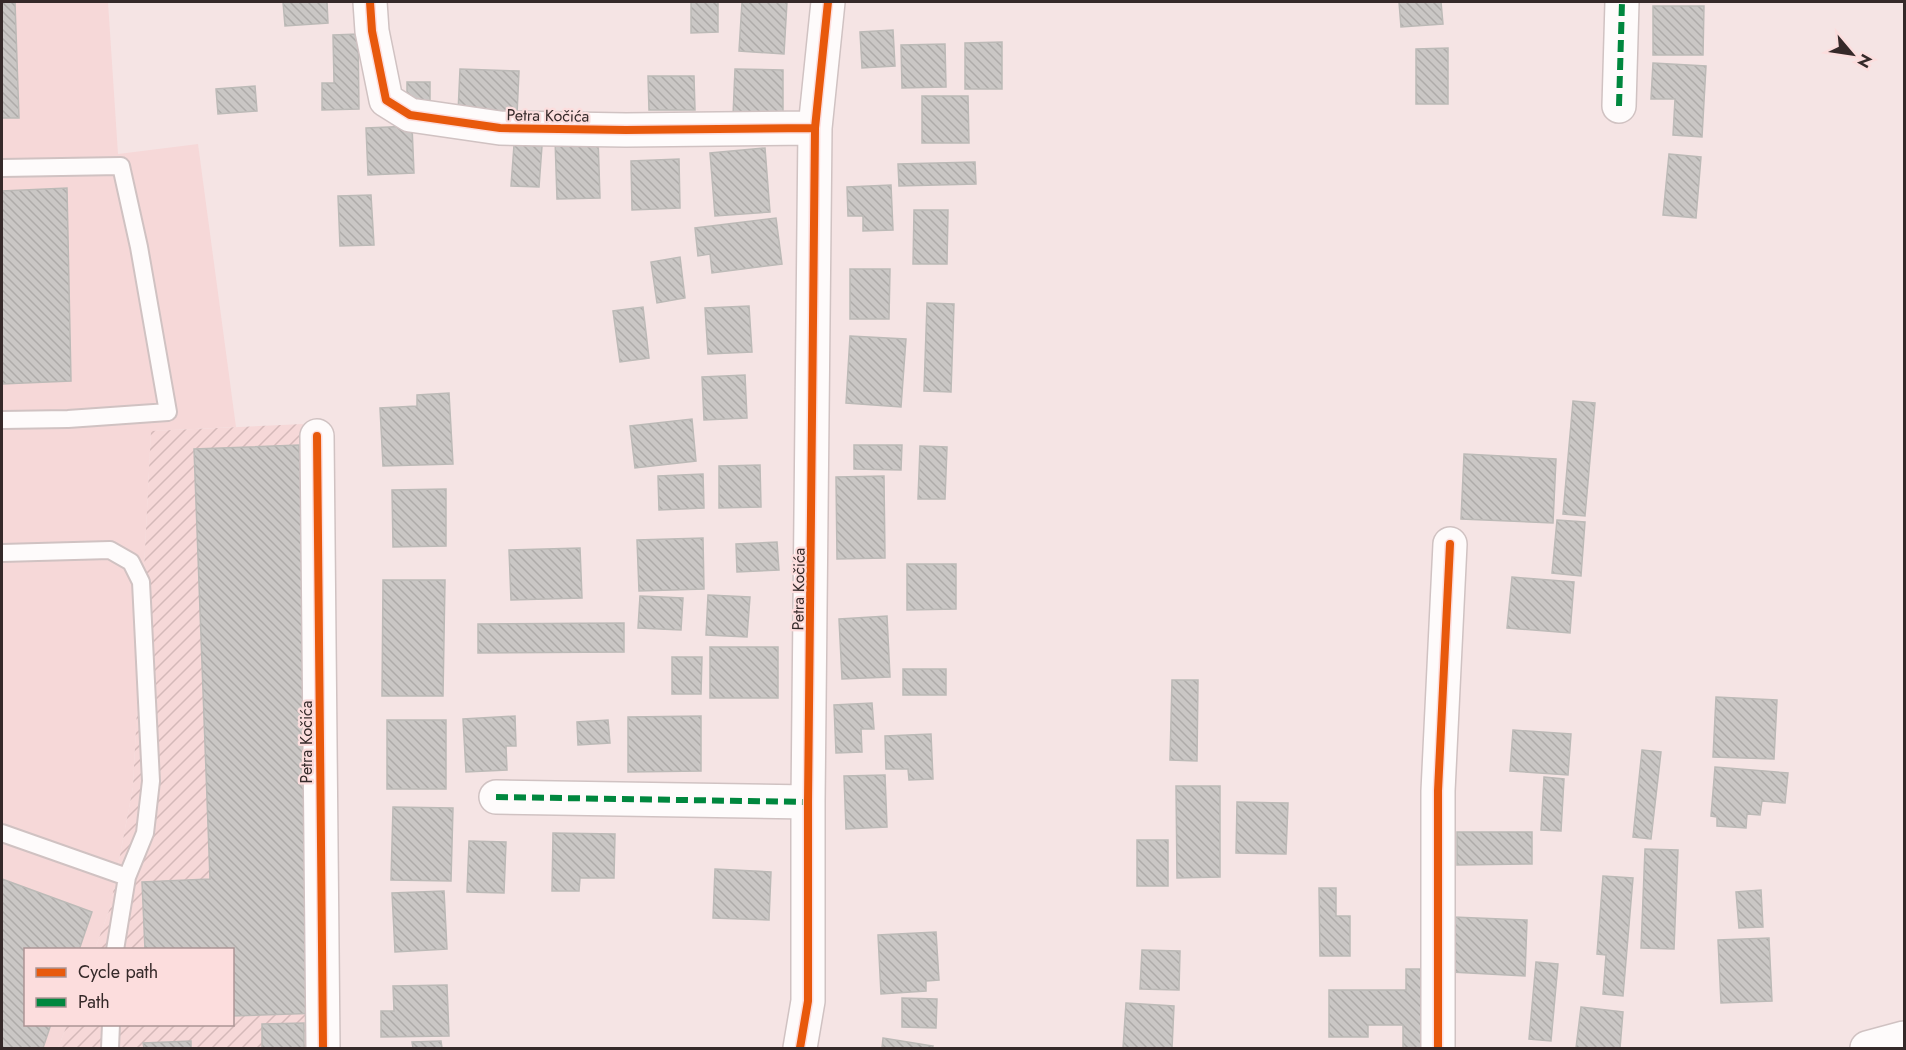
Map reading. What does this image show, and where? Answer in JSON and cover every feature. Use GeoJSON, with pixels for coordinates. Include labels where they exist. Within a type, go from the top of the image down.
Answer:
{"type":"FeatureCollection","features":[{"type":"Feature","properties":{"kind":"street","name":"Petra Kočića"},"geometry":{"type":"LineString","coordinates":[[370,2],[372,31],[386,100],[410,115],[500,128],[638,130],[815,128]]}},
{"type":"Feature","properties":{"kind":"street","name":"Petra Kočića"},"geometry":{"type":"LineString","coordinates":[[800,1048],[808,1001],[815,128],[828,2]]}},
{"type":"Feature","properties":{"kind":"street"},"geometry":{"type":"LineString","coordinates":[[1619,106],[1622,2]]}},
{"type":"Feature","properties":{"kind":"street","name":"Petra Kočića"},"geometry":{"type":"LineString","coordinates":[[317,436],[322,1048]]}},
{"type":"Feature","properties":{"kind":"street"},"geometry":{"type":"LineString","coordinates":[[1438,1048],[1438,791],[1450,544]]}},
{"type":"Feature","properties":{"kind":"street"},"geometry":{"type":"LineString","coordinates":[[496,797],[808,802]]}},
{"type":"Feature","properties":{"kind":"street"},"geometry":{"type":"LineString","coordinates":[[1867,1048],[1905,1038]]}},
{"type":"Feature","properties":{"kind":"lane"},"geometry":{"type":"LineString","coordinates":[[2,168],[121,166],[139,247],[168,412],[68,419],[2,420]]}},
{"type":"Feature","properties":{"kind":"lane"},"geometry":{"type":"LineString","coordinates":[[2,553],[111,550],[131,562],[141,582],[151,781],[145,833],[127,877],[115,948]]}},
{"type":"Feature","properties":{"kind":"lane"},"geometry":{"type":"LineString","coordinates":[[2,833],[127,877]]}},
{"type":"Feature","properties":{"kind":"lane"},"geometry":{"type":"LineString","coordinates":[[110,1048],[111,1026]]}},
{"type":"Feature","properties":{"kind":"shaded area"},"geometry":{"type":"Polygon","coordinates":[[[2,2],[108,2],[118,154],[198,144],[236,427],[151,431],[133,787],[110,908],[95,948],[24,948],[24,1026],[67,1026],[58,1048],[2,1048],[2,2]]]}},
{"type":"Feature","properties":{"kind":"shaded area"},"geometry":{"type":"Polygon","coordinates":[[[303,424],[310,1048],[58,1048],[67,1026],[234,1026],[234,948],[95,948],[110,908],[133,787],[151,431],[303,424]]]}},
{"type":"Feature","properties":{"kind":"building"},"geometry":{"type":"Polygon","coordinates":[[[2,2],[15,2],[19,118],[2,118],[2,2]]]}},
{"type":"Feature","properties":{"kind":"building"},"geometry":{"type":"Polygon","coordinates":[[[283,2],[327,2],[328,23],[285,26],[283,2]]]}},
{"type":"Feature","properties":{"kind":"building"},"geometry":{"type":"Polygon","coordinates":[[[691,2],[718,2],[718,32],[691,33],[691,2]]]}},
{"type":"Feature","properties":{"kind":"building"},"geometry":{"type":"Polygon","coordinates":[[[742,2],[787,2],[784,54],[739,51],[742,2]]]}},
{"type":"Feature","properties":{"kind":"building"},"geometry":{"type":"Polygon","coordinates":[[[1399,2],[1441,2],[1443,24],[1401,27],[1399,2]]]}},
{"type":"Feature","properties":{"kind":"building"},"geometry":{"type":"Polygon","coordinates":[[[1653,6],[1704,6],[1703,55],[1653,55],[1653,6]]]}},
{"type":"Feature","properties":{"kind":"building"},"geometry":{"type":"Polygon","coordinates":[[[893,30],[895,66],[862,68],[860,32],[893,30]]]}},
{"type":"Feature","properties":{"kind":"building"},"geometry":{"type":"Polygon","coordinates":[[[358,34],[359,109],[322,110],[322,83],[334,83],[333,35],[358,34]]]}},
{"type":"Feature","properties":{"kind":"building"},"geometry":{"type":"Polygon","coordinates":[[[1002,42],[1002,89],[965,89],[965,43],[1002,42]]]}},
{"type":"Feature","properties":{"kind":"building"},"geometry":{"type":"Polygon","coordinates":[[[945,44],[946,87],[902,88],[901,45],[945,44]]]}},
{"type":"Feature","properties":{"kind":"building"},"geometry":{"type":"Polygon","coordinates":[[[1448,48],[1448,104],[1416,104],[1416,49],[1448,48]]]}},
{"type":"Feature","properties":{"kind":"building"},"geometry":{"type":"Polygon","coordinates":[[[1653,63],[1706,66],[1702,137],[1673,135],[1675,99],[1651,99],[1653,63]]]}},
{"type":"Feature","properties":{"kind":"building"},"geometry":{"type":"Polygon","coordinates":[[[460,69],[519,71],[517,115],[458,113],[460,69]]]}},
{"type":"Feature","properties":{"kind":"building"},"geometry":{"type":"Polygon","coordinates":[[[735,69],[783,70],[783,117],[733,116],[735,69]]]}},
{"type":"Feature","properties":{"kind":"building"},"geometry":{"type":"Polygon","coordinates":[[[648,76],[694,76],[695,110],[649,110],[648,76]]]}},
{"type":"Feature","properties":{"kind":"building"},"geometry":{"type":"Polygon","coordinates":[[[407,82],[430,82],[430,104],[407,104],[407,82]]]}},
{"type":"Feature","properties":{"kind":"building"},"geometry":{"type":"Polygon","coordinates":[[[255,86],[257,111],[218,114],[216,89],[255,86]]]}},
{"type":"Feature","properties":{"kind":"building"},"geometry":{"type":"Polygon","coordinates":[[[922,96],[968,96],[969,143],[922,143],[922,96]]]}},
{"type":"Feature","properties":{"kind":"building"},"geometry":{"type":"Polygon","coordinates":[[[412,126],[414,173],[368,175],[366,128],[412,126]]]}},
{"type":"Feature","properties":{"kind":"building"},"geometry":{"type":"Polygon","coordinates":[[[598,137],[600,198],[557,199],[555,139],[598,137]]]}},
{"type":"Feature","properties":{"kind":"building"},"geometry":{"type":"Polygon","coordinates":[[[514,145],[542,146],[539,187],[511,186],[514,145]]]}},
{"type":"Feature","properties":{"kind":"building"},"geometry":{"type":"Polygon","coordinates":[[[765,148],[770,212],[715,216],[710,153],[765,148]]]}},
{"type":"Feature","properties":{"kind":"building"},"geometry":{"type":"Polygon","coordinates":[[[1669,154],[1701,157],[1696,218],[1663,215],[1669,154]]]}},
{"type":"Feature","properties":{"kind":"building"},"geometry":{"type":"Polygon","coordinates":[[[679,159],[680,208],[632,210],[631,161],[679,159]]]}},
{"type":"Feature","properties":{"kind":"building"},"geometry":{"type":"Polygon","coordinates":[[[975,162],[976,184],[899,186],[898,164],[975,162]]]}},
{"type":"Feature","properties":{"kind":"building"},"geometry":{"type":"Polygon","coordinates":[[[891,185],[893,230],[863,231],[863,216],[848,216],[847,187],[891,185]]]}},
{"type":"Feature","properties":{"kind":"building"},"geometry":{"type":"Polygon","coordinates":[[[67,188],[71,381],[2,384],[2,191],[67,188]]]}},
{"type":"Feature","properties":{"kind":"building"},"geometry":{"type":"Polygon","coordinates":[[[371,195],[374,245],[340,246],[338,196],[371,195]]]}},
{"type":"Feature","properties":{"kind":"building"},"geometry":{"type":"Polygon","coordinates":[[[914,210],[948,210],[947,264],[913,264],[914,210]]]}},
{"type":"Feature","properties":{"kind":"building"},"geometry":{"type":"Polygon","coordinates":[[[776,218],[782,264],[712,273],[710,254],[698,256],[695,228],[776,218]]]}},
{"type":"Feature","properties":{"kind":"building"},"geometry":{"type":"Polygon","coordinates":[[[680,257],[685,298],[657,303],[651,262],[680,257]]]}},
{"type":"Feature","properties":{"kind":"building"},"geometry":{"type":"Polygon","coordinates":[[[850,269],[890,269],[889,319],[850,319],[850,269]]]}},
{"type":"Feature","properties":{"kind":"building"},"geometry":{"type":"Polygon","coordinates":[[[927,303],[954,304],[951,392],[924,391],[927,303]]]}},
{"type":"Feature","properties":{"kind":"building"},"geometry":{"type":"Polygon","coordinates":[[[749,306],[752,352],[708,354],[705,308],[749,306]]]}},
{"type":"Feature","properties":{"kind":"building"},"geometry":{"type":"Polygon","coordinates":[[[643,307],[649,358],[620,362],[613,311],[643,307]]]}},
{"type":"Feature","properties":{"kind":"building"},"geometry":{"type":"Polygon","coordinates":[[[850,336],[906,339],[901,407],[846,403],[850,336]]]}},
{"type":"Feature","properties":{"kind":"building"},"geometry":{"type":"Polygon","coordinates":[[[745,375],[747,418],[704,420],[702,377],[745,375]]]}},
{"type":"Feature","properties":{"kind":"building"},"geometry":{"type":"Polygon","coordinates":[[[449,393],[453,464],[383,466],[380,408],[417,406],[417,395],[449,393]]]}},
{"type":"Feature","properties":{"kind":"building"},"geometry":{"type":"Polygon","coordinates":[[[1573,401],[1595,403],[1585,516],[1563,514],[1573,401]]]}},
{"type":"Feature","properties":{"kind":"building"},"geometry":{"type":"Polygon","coordinates":[[[692,419],[696,461],[635,468],[630,426],[692,419]]]}},
{"type":"Feature","properties":{"kind":"building"},"geometry":{"type":"Polygon","coordinates":[[[299,445],[321,1013],[234,1016],[234,948],[145,948],[142,882],[210,879],[194,449],[299,445]]]}},
{"type":"Feature","properties":{"kind":"building"},"geometry":{"type":"Polygon","coordinates":[[[854,445],[902,445],[901,470],[854,469],[854,445]]]}},
{"type":"Feature","properties":{"kind":"building"},"geometry":{"type":"Polygon","coordinates":[[[920,446],[947,447],[945,499],[918,499],[920,446]]]}},
{"type":"Feature","properties":{"kind":"building"},"geometry":{"type":"Polygon","coordinates":[[[1464,454],[1556,459],[1553,523],[1461,519],[1464,454]]]}},
{"type":"Feature","properties":{"kind":"building"},"geometry":{"type":"Polygon","coordinates":[[[760,465],[761,507],[719,508],[719,466],[760,465]]]}},
{"type":"Feature","properties":{"kind":"building"},"geometry":{"type":"Polygon","coordinates":[[[703,474],[704,508],[659,510],[658,476],[703,474]]]}},
{"type":"Feature","properties":{"kind":"building"},"geometry":{"type":"Polygon","coordinates":[[[884,476],[885,558],[837,559],[836,477],[884,476]]]}},
{"type":"Feature","properties":{"kind":"building"},"geometry":{"type":"Polygon","coordinates":[[[446,489],[446,546],[393,547],[392,490],[446,489]]]}},
{"type":"Feature","properties":{"kind":"building"},"geometry":{"type":"Polygon","coordinates":[[[1557,520],[1585,522],[1581,576],[1552,573],[1557,520]]]}},
{"type":"Feature","properties":{"kind":"building"},"geometry":{"type":"Polygon","coordinates":[[[703,538],[704,589],[639,591],[637,540],[703,538]]]}},
{"type":"Feature","properties":{"kind":"building"},"geometry":{"type":"Polygon","coordinates":[[[777,542],[779,570],[737,572],[736,544],[777,542]]]}},
{"type":"Feature","properties":{"kind":"building"},"geometry":{"type":"Polygon","coordinates":[[[580,548],[582,598],[511,600],[509,550],[580,548]]]}},
{"type":"Feature","properties":{"kind":"building"},"geometry":{"type":"Polygon","coordinates":[[[907,564],[956,564],[956,609],[907,610],[907,564]]]}},
{"type":"Feature","properties":{"kind":"building"},"geometry":{"type":"Polygon","coordinates":[[[1512,577],[1574,582],[1570,633],[1507,628],[1512,577]]]}},
{"type":"Feature","properties":{"kind":"building"},"geometry":{"type":"Polygon","coordinates":[[[383,580],[445,580],[443,696],[382,696],[383,580]]]}},
{"type":"Feature","properties":{"kind":"building"},"geometry":{"type":"Polygon","coordinates":[[[708,595],[750,597],[747,637],[706,635],[708,595]]]}},
{"type":"Feature","properties":{"kind":"building"},"geometry":{"type":"Polygon","coordinates":[[[640,596],[683,598],[681,630],[638,628],[640,596]]]}},
{"type":"Feature","properties":{"kind":"building"},"geometry":{"type":"Polygon","coordinates":[[[887,616],[890,677],[842,679],[839,619],[887,616]]]}},
{"type":"Feature","properties":{"kind":"building"},"geometry":{"type":"Polygon","coordinates":[[[624,623],[624,652],[478,653],[478,624],[624,623]]]}},
{"type":"Feature","properties":{"kind":"building"},"geometry":{"type":"Polygon","coordinates":[[[710,647],[778,647],[778,698],[710,698],[710,647]]]}},
{"type":"Feature","properties":{"kind":"building"},"geometry":{"type":"Polygon","coordinates":[[[672,657],[702,657],[701,694],[672,694],[672,657]]]}},
{"type":"Feature","properties":{"kind":"building"},"geometry":{"type":"Polygon","coordinates":[[[903,669],[946,669],[946,695],[903,695],[903,669]]]}},
{"type":"Feature","properties":{"kind":"building"},"geometry":{"type":"Polygon","coordinates":[[[1172,680],[1198,680],[1197,761],[1170,760],[1172,680]]]}},
{"type":"Feature","properties":{"kind":"building"},"geometry":{"type":"Polygon","coordinates":[[[1716,697],[1777,700],[1774,759],[1713,757],[1716,697]]]}},
{"type":"Feature","properties":{"kind":"building"},"geometry":{"type":"Polygon","coordinates":[[[872,703],[874,729],[861,729],[862,752],[836,753],[834,705],[872,703]]]}},
{"type":"Feature","properties":{"kind":"building"},"geometry":{"type":"Polygon","coordinates":[[[515,716],[516,746],[506,746],[507,770],[466,772],[463,719],[515,716]]]}},
{"type":"Feature","properties":{"kind":"building"},"geometry":{"type":"Polygon","coordinates":[[[701,716],[701,771],[628,772],[628,717],[701,716]]]}},
{"type":"Feature","properties":{"kind":"building"},"geometry":{"type":"Polygon","coordinates":[[[387,720],[446,720],[446,789],[387,789],[387,720]]]}},
{"type":"Feature","properties":{"kind":"building"},"geometry":{"type":"Polygon","coordinates":[[[608,720],[610,743],[578,745],[577,722],[608,720]]]}},
{"type":"Feature","properties":{"kind":"building"},"geometry":{"type":"Polygon","coordinates":[[[1513,730],[1571,734],[1568,775],[1510,771],[1513,730]]]}},
{"type":"Feature","properties":{"kind":"building"},"geometry":{"type":"Polygon","coordinates":[[[931,734],[933,779],[909,780],[908,769],[886,769],[885,736],[931,734]]]}},
{"type":"Feature","properties":{"kind":"building"},"geometry":{"type":"Polygon","coordinates":[[[1642,750],[1661,752],[1651,839],[1633,837],[1642,750]]]}},
{"type":"Feature","properties":{"kind":"building"},"geometry":{"type":"Polygon","coordinates":[[[1715,767],[1788,773],[1785,803],[1762,801],[1760,815],[1747,814],[1746,828],[1717,826],[1717,817],[1711,816],[1715,767]]]}},
{"type":"Feature","properties":{"kind":"building"},"geometry":{"type":"Polygon","coordinates":[[[885,775],[887,827],[846,829],[844,776],[885,775]]]}},
{"type":"Feature","properties":{"kind":"building"},"geometry":{"type":"Polygon","coordinates":[[[1544,777],[1564,779],[1561,831],[1541,830],[1544,777]]]}},
{"type":"Feature","properties":{"kind":"building"},"geometry":{"type":"Polygon","coordinates":[[[1176,786],[1220,786],[1220,877],[1177,878],[1176,786]]]}},
{"type":"Feature","properties":{"kind":"building"},"geometry":{"type":"Polygon","coordinates":[[[1237,802],[1288,803],[1286,854],[1236,853],[1237,802]]]}},
{"type":"Feature","properties":{"kind":"building"},"geometry":{"type":"Polygon","coordinates":[[[393,807],[453,808],[451,881],[391,880],[393,807]]]}},
{"type":"Feature","properties":{"kind":"building"},"geometry":{"type":"Polygon","coordinates":[[[1457,832],[1532,832],[1532,864],[1457,865],[1457,832]]]}},
{"type":"Feature","properties":{"kind":"building"},"geometry":{"type":"Polygon","coordinates":[[[553,833],[615,834],[614,878],[580,878],[579,891],[552,891],[553,833]]]}},
{"type":"Feature","properties":{"kind":"building"},"geometry":{"type":"Polygon","coordinates":[[[1137,840],[1168,840],[1168,886],[1137,886],[1137,840]]]}},
{"type":"Feature","properties":{"kind":"building"},"geometry":{"type":"Polygon","coordinates":[[[469,841],[506,842],[504,893],[467,892],[469,841]]]}},
{"type":"Feature","properties":{"kind":"building"},"geometry":{"type":"Polygon","coordinates":[[[1645,849],[1678,850],[1674,949],[1641,948],[1645,849]]]}},
{"type":"Feature","properties":{"kind":"building"},"geometry":{"type":"Polygon","coordinates":[[[715,869],[771,872],[769,920],[713,918],[715,869]]]}},
{"type":"Feature","properties":{"kind":"building"},"geometry":{"type":"Polygon","coordinates":[[[1603,876],[1633,878],[1623,996],[1603,994],[1606,955],[1597,954],[1603,876]]]}},
{"type":"Feature","properties":{"kind":"building"},"geometry":{"type":"Polygon","coordinates":[[[2,879],[92,912],[80,948],[24,948],[24,1026],[50,1026],[43,1048],[2,1048],[2,879]]]}},
{"type":"Feature","properties":{"kind":"building"},"geometry":{"type":"Polygon","coordinates":[[[1319,888],[1336,888],[1336,916],[1350,916],[1350,956],[1320,956],[1319,888]]]}},
{"type":"Feature","properties":{"kind":"building"},"geometry":{"type":"Polygon","coordinates":[[[1761,890],[1763,927],[1739,928],[1736,892],[1761,890]]]}},
{"type":"Feature","properties":{"kind":"building"},"geometry":{"type":"Polygon","coordinates":[[[444,891],[447,949],[395,952],[392,893],[444,891]]]}},
{"type":"Feature","properties":{"kind":"building"},"geometry":{"type":"Polygon","coordinates":[[[1453,917],[1527,920],[1525,976],[1451,972],[1453,917]]]}},
{"type":"Feature","properties":{"kind":"building"},"geometry":{"type":"Polygon","coordinates":[[[936,932],[939,980],[926,981],[926,991],[881,994],[878,935],[936,932]]]}},
{"type":"Feature","properties":{"kind":"building"},"geometry":{"type":"Polygon","coordinates":[[[1769,938],[1772,1001],[1721,1003],[1718,940],[1769,938]]]}},
{"type":"Feature","properties":{"kind":"building"},"geometry":{"type":"Polygon","coordinates":[[[1142,950],[1180,951],[1179,990],[1140,989],[1142,950]]]}},
{"type":"Feature","properties":{"kind":"building"},"geometry":{"type":"Polygon","coordinates":[[[1536,962],[1558,964],[1551,1041],[1529,1039],[1536,962]]]}},
{"type":"Feature","properties":{"kind":"building"},"geometry":{"type":"Polygon","coordinates":[[[1406,969],[1424,969],[1424,1048],[1403,1048],[1403,1025],[1368,1025],[1368,1037],[1329,1037],[1329,990],[1406,990],[1406,969]]]}},
{"type":"Feature","properties":{"kind":"building"},"geometry":{"type":"Polygon","coordinates":[[[447,985],[449,1036],[381,1037],[381,1011],[394,1011],[393,986],[447,985]]]}},
{"type":"Feature","properties":{"kind":"building"},"geometry":{"type":"Polygon","coordinates":[[[902,998],[937,999],[936,1028],[902,1027],[902,998]]]}},
{"type":"Feature","properties":{"kind":"building"},"geometry":{"type":"Polygon","coordinates":[[[1126,1003],[1174,1006],[1172,1048],[1123,1048],[1126,1003]]]}},
{"type":"Feature","properties":{"kind":"building"},"geometry":{"type":"Polygon","coordinates":[[[1581,1007],[1623,1012],[1620,1048],[1576,1048],[1581,1007]]]}},
{"type":"Feature","properties":{"kind":"building"},"geometry":{"type":"Polygon","coordinates":[[[304,1023],[304,1048],[262,1048],[262,1024],[304,1023]]]}},
{"type":"Feature","properties":{"kind":"building"},"geometry":{"type":"Polygon","coordinates":[[[883,1038],[933,1046],[932,1048],[882,1048],[883,1038]]]}},
{"type":"Feature","properties":{"kind":"building"},"geometry":{"type":"Polygon","coordinates":[[[191,1041],[191,1048],[144,1048],[143,1043],[191,1041]]]}},
{"type":"Feature","properties":{"kind":"building"},"geometry":{"type":"Polygon","coordinates":[[[441,1041],[442,1048],[413,1048],[412,1042],[441,1041]]]}},
{"type":"Feature","properties":{"kind":"marked path"},"geometry":{"type":"LineString","coordinates":[[1619,106],[1622,2]]}},
{"type":"Feature","properties":{"kind":"marked path"},"geometry":{"type":"LineString","coordinates":[[496,797],[808,802]]}},
{"type":"Feature","properties":{"kind":"cycle path"},"geometry":{"type":"LineString","coordinates":[[370,2],[372,31],[386,100],[410,115],[500,128],[626,130],[815,128]]}},
{"type":"Feature","properties":{"kind":"cycle path"},"geometry":{"type":"LineString","coordinates":[[800,1048],[808,1001],[815,128],[828,2]]}},
{"type":"Feature","properties":{"kind":"cycle path"},"geometry":{"type":"LineString","coordinates":[[317,436],[323,1048]]}},
{"type":"Feature","properties":{"kind":"cycle path"},"geometry":{"type":"LineString","coordinates":[[1438,1048],[1438,791],[1450,544]]}}]}
